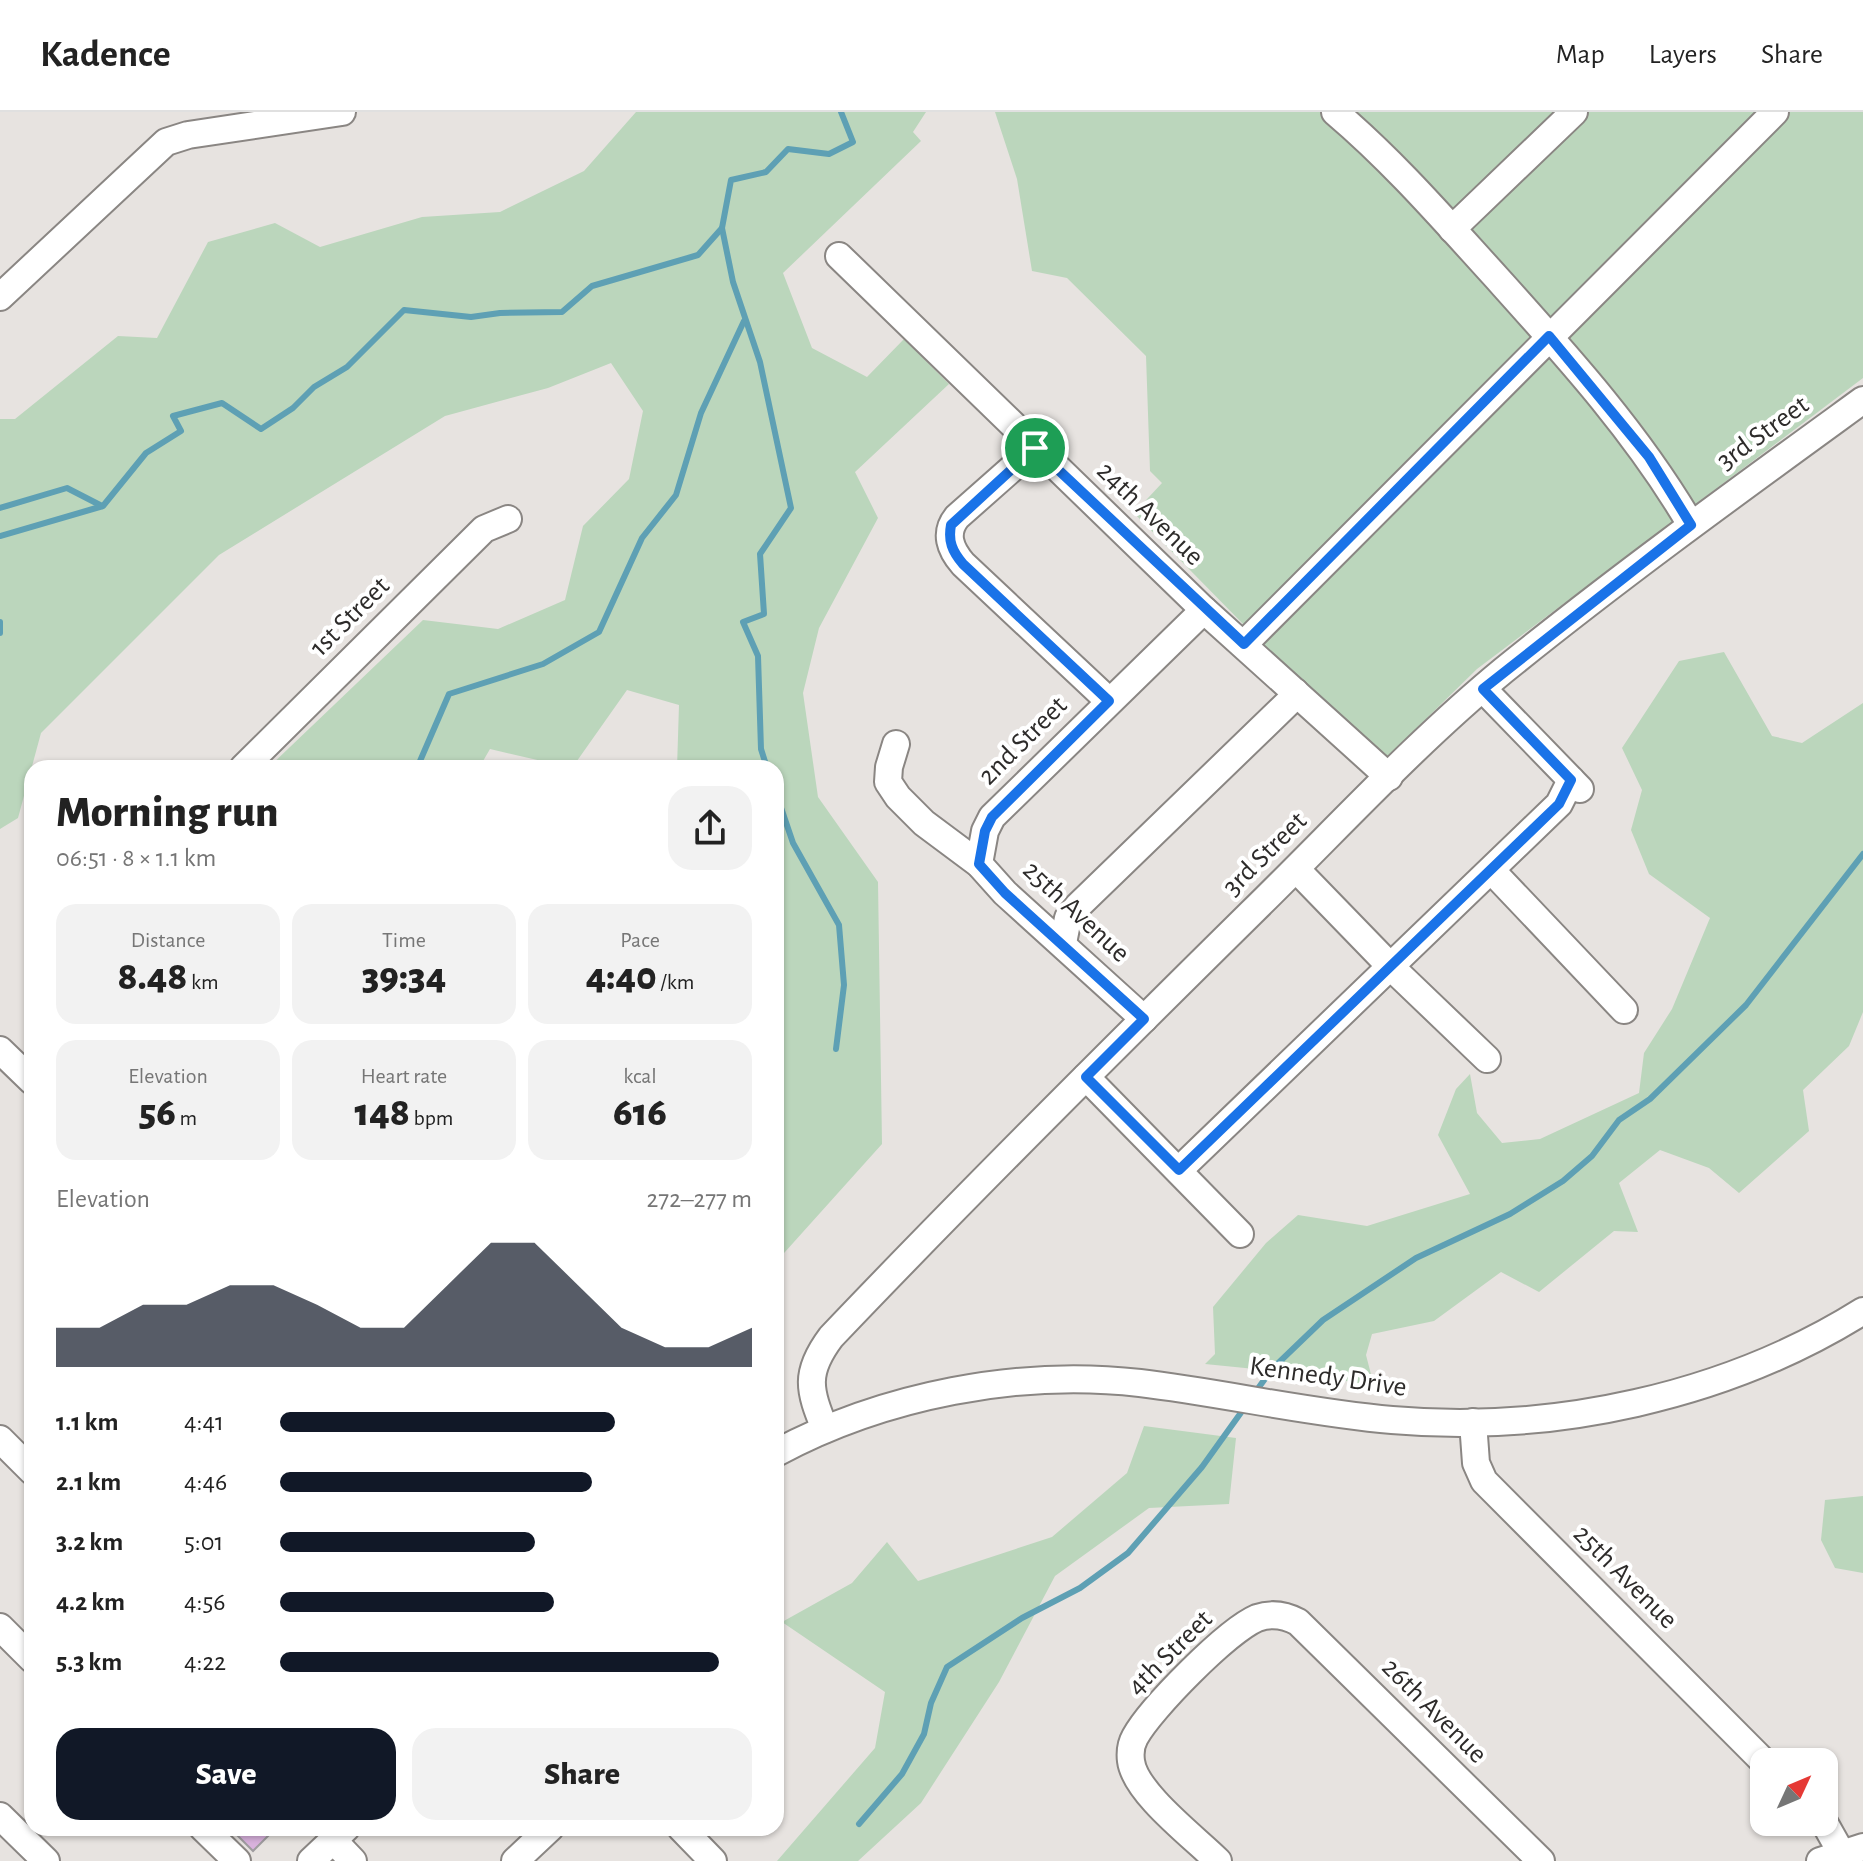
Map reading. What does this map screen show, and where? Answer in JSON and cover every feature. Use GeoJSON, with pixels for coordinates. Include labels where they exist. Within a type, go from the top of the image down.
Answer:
{"type":"FeatureCollection","features":[{"type":"Feature","properties":{"kind":"street"},"geometry":{"type":"LineString","coordinates":[[0,297],[166,142],[188,135],[342,112]]}},
{"type":"Feature","properties":{"kind":"street"},"geometry":{"type":"LineString","coordinates":[[1335,112],[1370,141],[1549,336],[1649,457],[1691,525]]}},
{"type":"Feature","properties":{"kind":"street"},"geometry":{"type":"LineString","coordinates":[[1452,229],[1574,112]]}},
{"type":"Feature","properties":{"kind":"street"},"geometry":{"type":"LineString","coordinates":[[1244,644],[1775,112]]}},
{"type":"Feature","properties":{"kind":"street","name":"24th Avenue"},"geometry":{"type":"LineString","coordinates":[[839,256],[1204,610],[1389,777]]}},
{"type":"Feature","properties":{"kind":"street","name":"3rd Street"},"geometry":{"type":"LineString","coordinates":[[825,1429],[811,1387],[811,1375],[820,1353],[949,1213],[1144,1019],[1389,777],[1483,689],[1691,525],[1863,400]]}},
{"type":"Feature","properties":{"kind":"street"},"geometry":{"type":"LineString","coordinates":[[1035,448],[957,517],[951,525],[949,536],[955,555],[1109,701]]}},
{"type":"Feature","properties":{"kind":"street","name":"1st Street"},"geometry":{"type":"LineString","coordinates":[[251,760],[484,529],[508,519]]}},
{"type":"Feature","properties":{"kind":"street","name":"2nd Street"},"geometry":{"type":"LineString","coordinates":[[979,864],[985,831],[992,817],[1204,610]]}},
{"type":"Feature","properties":{"kind":"street"},"geometry":{"type":"LineString","coordinates":[[1179,1170],[1392,968],[1576,785],[1483,689]]}},
{"type":"Feature","properties":{"kind":"street"},"geometry":{"type":"LineString","coordinates":[[1063,943],[1068,918],[1079,905],[1291,700],[1295,692]]}},
{"type":"Feature","properties":{"kind":"street","name":"25th Avenue"},"geometry":{"type":"LineString","coordinates":[[896,744],[889,767],[890,789],[924,823],[979,864],[1005,893],[1144,1019]]}},
{"type":"Feature","properties":{"kind":"street"},"geometry":{"type":"LineString","coordinates":[[1296,869],[1392,968],[1487,1059]]}},
{"type":"Feature","properties":{"kind":"street"},"geometry":{"type":"LineString","coordinates":[[1492,871],[1624,1010]]}},
{"type":"Feature","properties":{"kind":"street"},"geometry":{"type":"LineString","coordinates":[[0,1050],[24,1073]]}},
{"type":"Feature","properties":{"kind":"street"},"geometry":{"type":"LineString","coordinates":[[1086,1077],[1240,1234]]}},
{"type":"Feature","properties":{"kind":"street","name":"Kennedy Drive"},"geometry":{"type":"LineString","coordinates":[[784,1449],[825,1429],[896,1405],[959,1391],[1085,1380],[1137,1383],[1382,1419],[1473,1422],[1584,1413],[1689,1389],[1773,1357],[1863,1311]]}},
{"type":"Feature","properties":{"kind":"street","name":"25th Avenue"},"geometry":{"type":"LineString","coordinates":[[1473,1422],[1476,1463],[1484,1481],[1750,1748]]}},
{"type":"Feature","properties":{"kind":"street"},"geometry":{"type":"LineString","coordinates":[[0,1439],[24,1463]]}},
{"type":"Feature","properties":{"kind":"street","name":"4th Street"},"geometry":{"type":"LineString","coordinates":[[1218,1861],[1150,1795],[1134,1772],[1130,1760],[1131,1747],[1145,1723],[1205,1658],[1254,1619],[1277,1615]]}},
{"type":"Feature","properties":{"kind":"street","name":"26th Avenue"},"geometry":{"type":"LineString","coordinates":[[1277,1615],[1298,1622],[1541,1861]]}},
{"type":"Feature","properties":{"kind":"street"},"geometry":{"type":"LineString","coordinates":[[0,1627],[24,1651]]}},
{"type":"Feature","properties":{"kind":"street"},"geometry":{"type":"LineString","coordinates":[[0,1816],[46,1861]]}},
{"type":"Feature","properties":{"kind":"street"},"geometry":{"type":"LineString","coordinates":[[211,1836],[237,1861]]}},
{"type":"Feature","properties":{"kind":"street"},"geometry":{"type":"LineString","coordinates":[[311,1861],[337,1836]]}},
{"type":"Feature","properties":{"kind":"street"},"geometry":{"type":"LineString","coordinates":[[340,1836],[353,1861]]}},
{"type":"Feature","properties":{"kind":"street"},"geometry":{"type":"LineString","coordinates":[[528,1857],[544,1836]]}},
{"type":"Feature","properties":{"kind":"street"},"geometry":{"type":"LineString","coordinates":[[689,1836],[713,1861]]}},
{"type":"Feature","properties":{"kind":"street"},"geometry":{"type":"LineString","coordinates":[[1832,1836],[1842,1854]]}},
{"type":"Feature","properties":{"kind":"green space"},"geometry":{"type":"Polygon","coordinates":[[[636,112],[926,112],[913,132],[921,141],[783,273],[812,348],[867,377],[904,339],[949,384],[855,472],[878,518],[819,628],[803,693],[818,797],[878,882],[882,1144],[784,1253],[784,760],[677,760],[679,705],[627,690],[578,760],[537,760],[490,749],[484,760],[276,760],[423,620],[498,629],[565,600],[583,526],[629,479],[643,411],[611,363],[548,388],[445,416],[219,555],[41,733],[34,760],[24,760],[24,796],[18,818],[0,829],[0,419],[15,419],[118,336],[157,338],[208,242],[275,223],[320,247],[422,217],[500,212],[584,171],[636,112]]]}},
{"type":"Feature","properties":{"kind":"green space"},"geometry":{"type":"Polygon","coordinates":[[[995,112],[1863,112],[1863,378],[1477,669],[1387,757],[1353,736],[1134,513],[1162,483],[1150,471],[1146,356],[1067,278],[1032,271],[1017,179],[995,112]]]}},
{"type":"Feature","properties":{"kind":"green space"},"geometry":{"type":"Polygon","coordinates":[[[1724,652],[1772,736],[1802,743],[1863,703],[1863,1012],[1849,1046],[1803,1090],[1809,1131],[1739,1193],[1709,1168],[1660,1150],[1619,1183],[1638,1232],[1614,1231],[1539,1292],[1501,1272],[1434,1321],[1372,1334],[1366,1355],[1374,1386],[1346,1381],[1325,1387],[1255,1369],[1205,1364],[1215,1354],[1213,1307],[1266,1243],[1298,1215],[1367,1226],[1470,1194],[1438,1135],[1456,1089],[1470,1074],[1477,1113],[1502,1143],[1540,1139],[1639,1093],[1644,1053],[1672,1009],[1710,918],[1649,874],[1631,830],[1642,790],[1622,748],[1679,661],[1724,652]]]}},
{"type":"Feature","properties":{"kind":"green space"},"geometry":{"type":"Polygon","coordinates":[[[1144,1426],[1236,1438],[1229,1504],[1149,1508],[1055,1576],[999,1682],[921,1803],[858,1861],[777,1861],[875,1748],[885,1692],[784,1621],[852,1583],[887,1542],[918,1581],[1052,1537],[1127,1473],[1144,1426]]]}},
{"type":"Feature","properties":{"kind":"green space"},"geometry":{"type":"Polygon","coordinates":[[[1863,1496],[1863,1573],[1835,1568],[1821,1540],[1825,1500],[1863,1496]]]}},
{"type":"Feature","properties":{"kind":"building"},"geometry":{"type":"Polygon","coordinates":[[[238,1836],[268,1836],[253,1851],[238,1836]]]}},
{"type":"Feature","properties":{"kind":"waterway"},"geometry":{"type":"LineString","coordinates":[[0,536],[103,506],[146,453],[181,431],[173,416],[222,403],[261,429],[293,408],[314,387],[347,367],[404,310],[471,317],[500,313],[562,312],[592,286],[698,255],[722,228],[731,180],[766,172],[788,149],[829,154],[853,142],[841,112]]}},
{"type":"Feature","properties":{"kind":"waterway"},"geometry":{"type":"LineString","coordinates":[[722,228],[733,282],[760,362],[791,508],[760,554],[764,614],[743,622],[758,656],[761,749],[764,760]]}},
{"type":"Feature","properties":{"kind":"waterway"},"geometry":{"type":"LineString","coordinates":[[420,760],[449,694],[543,664],[599,632],[642,538],[676,495],[701,413],[744,321]]}},
{"type":"Feature","properties":{"kind":"waterway"},"geometry":{"type":"LineString","coordinates":[[0,508],[67,488],[102,506]]}},
{"type":"Feature","properties":{"kind":"waterway"},"geometry":{"type":"LineString","coordinates":[[0,622],[0,633]]}},
{"type":"Feature","properties":{"kind":"waterway"},"geometry":{"type":"LineString","coordinates":[[784,817],[793,843],[839,925],[844,985],[836,1049]]}},
{"type":"Feature","properties":{"kind":"waterway"},"geometry":{"type":"LineString","coordinates":[[1254,1394],[1272,1369],[1323,1320],[1416,1258],[1510,1214],[1563,1181],[1592,1156],[1619,1120],[1650,1099],[1746,1005],[1863,854]]}},
{"type":"Feature","properties":{"kind":"waterway"},"geometry":{"type":"LineString","coordinates":[[859,1824],[902,1774],[924,1734],[931,1703],[947,1667],[1022,1618],[1080,1588],[1128,1553],[1202,1467],[1245,1407]]}},
{"type":"Feature","properties":{"kind":"route"},"geometry":{"type":"LineString","coordinates":[[1549,336],[1649,457],[1691,525],[1483,689],[1571,780],[1559,804],[1179,1170],[1086,1077],[1144,1019],[1005,893],[979,864],[985,831],[992,817],[1109,701],[963,564],[951,548],[951,525],[957,517],[1035,448],[1204,610],[1244,644],[1549,336]]}}]}
